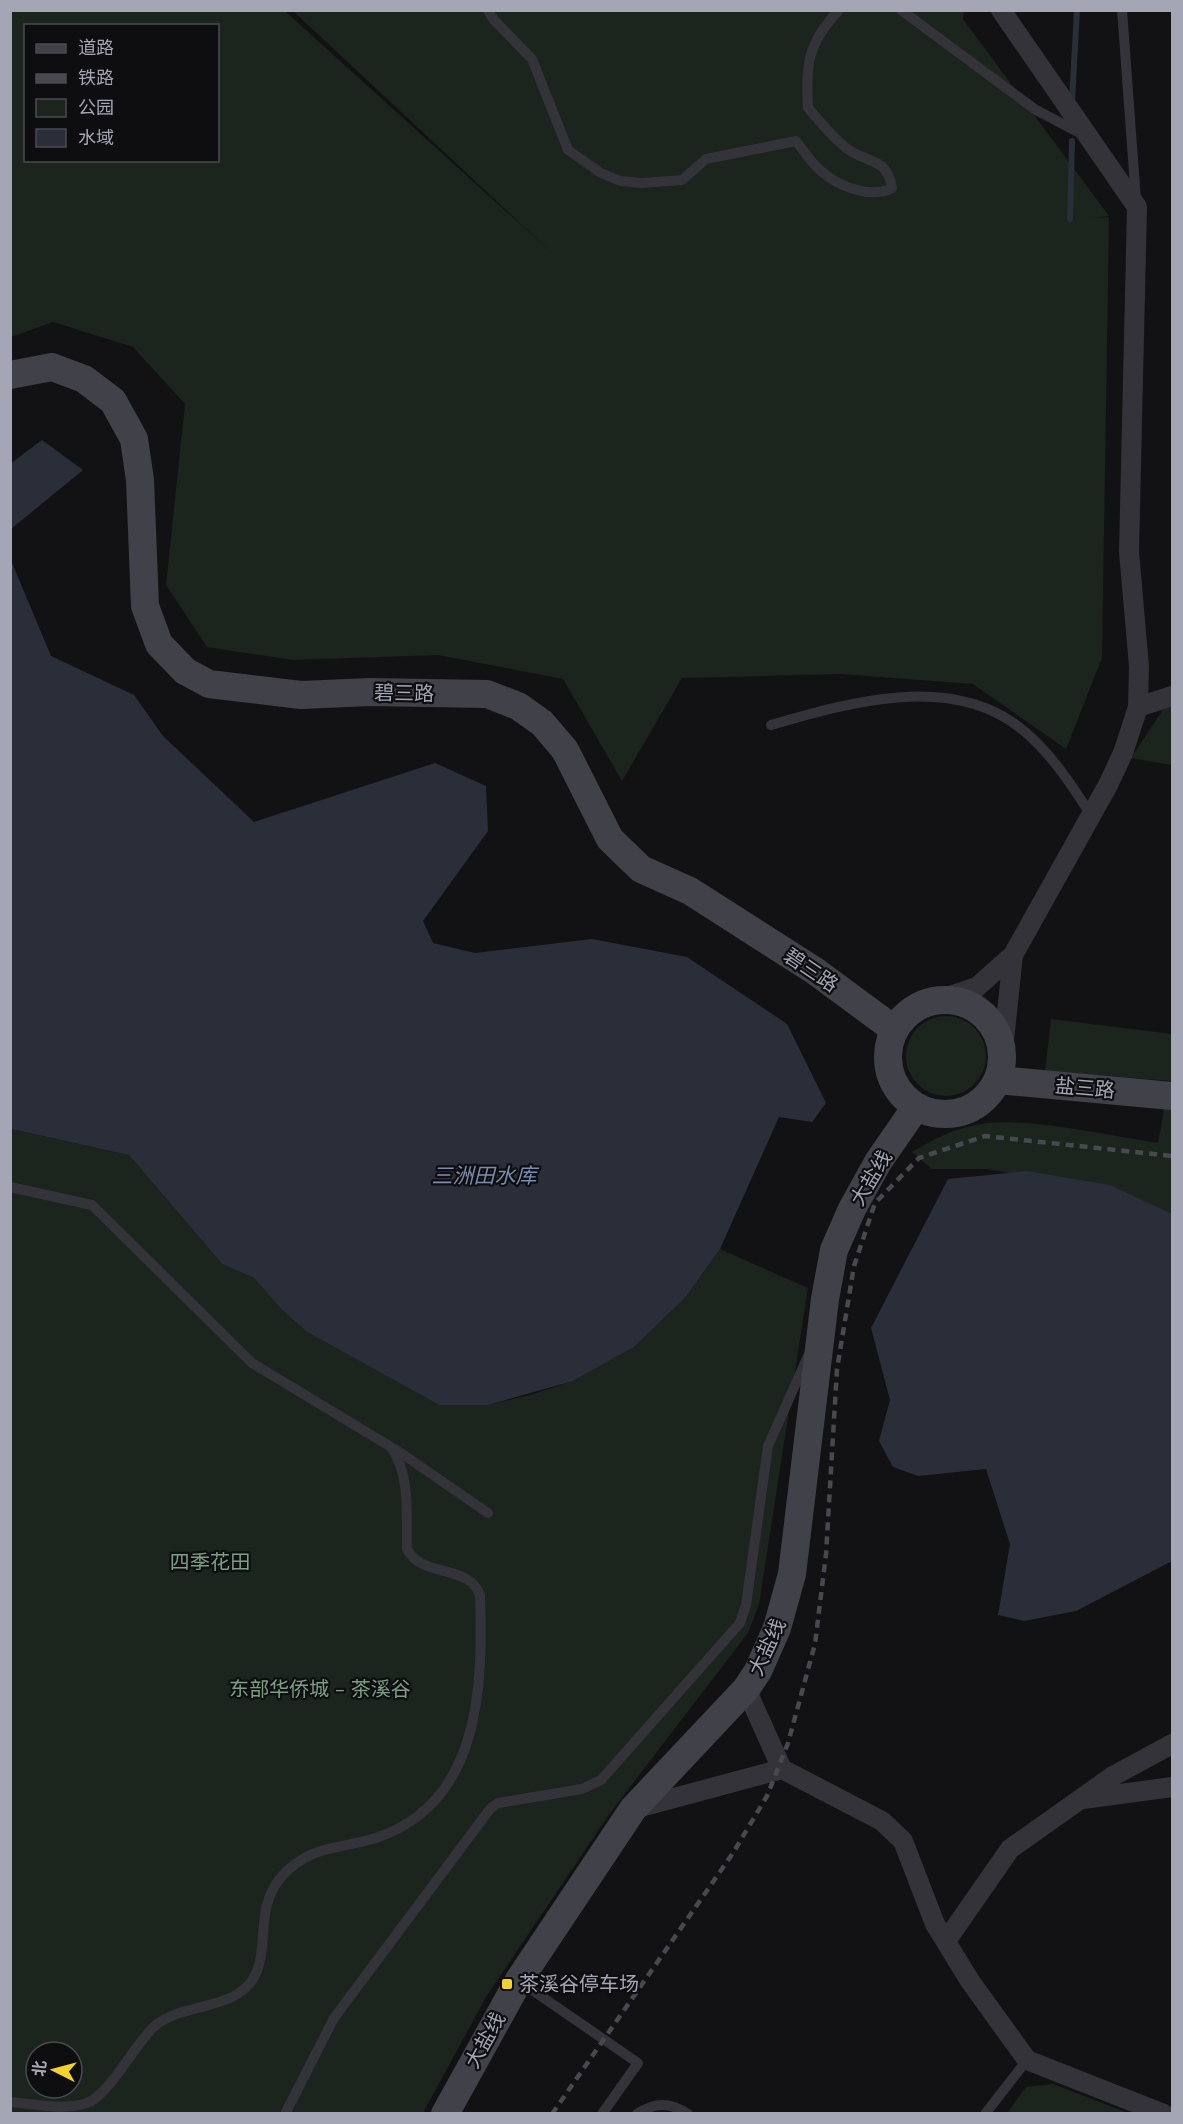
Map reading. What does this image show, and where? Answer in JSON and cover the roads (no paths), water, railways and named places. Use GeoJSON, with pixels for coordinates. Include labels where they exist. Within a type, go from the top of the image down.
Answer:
{"type":"FeatureCollection","features":[{"type":"Feature","properties":{"kind":"main road","name":"碧三路"},"geometry":{"type":"LineString","coordinates":[[10,375],[52,367],[84,379],[113,401],[134,439],[140,480],[145,606],[159,644],[184,671],[209,684],[302,695],[370,692],[486,694],[519,706],[542,723],[565,750],[610,838],[641,869],[700,897],[815,971],[895,1030]]}},
{"type":"Feature","properties":{"kind":"main road"},"geometry":{"type":"LineString","coordinates":[[941,999],[969,1004],[981,1011],[992,1022],[1003,1050],[998,1080],[981,1102],[969,1110],[942,1115],[916,1107],[896,1086],[890,1072],[890,1044],[895,1030],[914,1009],[941,999]]}},
{"type":"Feature","properties":{"kind":"main road","name":"盐三路"},"geometry":{"type":"LineString","coordinates":[[998,1080],[1173,1096]]}},
{"type":"Feature","properties":{"kind":"main road","name":"大盐线"},"geometry":{"type":"LineString","coordinates":[[445,2114],[519,1980],[633,1809],[746,1689],[769,1650],[788,1598],[829,1273],[842,1230],[878,1162],[916,1107]]}},
{"type":"Feature","properties":{"kind":"street"},"geometry":{"type":"LineString","coordinates":[[941,999],[977,987],[1013,955],[1123,753],[1138,707],[1138,666],[1129,552],[1137,207],[1001,10]]}},
{"type":"Feature","properties":{"kind":"street"},"geometry":{"type":"LineString","coordinates":[[1138,707],[1173,696]]}},
{"type":"Feature","properties":{"kind":"street"},"geometry":{"type":"LineString","coordinates":[[1003,1050],[1013,955]]}},
{"type":"Feature","properties":{"kind":"street"},"geometry":{"type":"LineString","coordinates":[[746,1689],[782,1769],[882,1821],[903,1841],[935,1924],[970,1981],[1027,2060],[1164,2114]]}},
{"type":"Feature","properties":{"kind":"street"},"geometry":{"type":"LineString","coordinates":[[946,1941],[1010,1849],[1113,1776],[1173,1744]]}},
{"type":"Feature","properties":{"kind":"street"},"geometry":{"type":"LineString","coordinates":[[633,1809],[782,1769]]}},
{"type":"Feature","properties":{"kind":"street"},"geometry":{"type":"LineString","coordinates":[[1080,1799],[1173,1787]]}},
{"type":"Feature","properties":{"kind":"lane"},"geometry":{"type":"LineString","coordinates":[[488,10],[493,19],[532,59],[568,150],[601,173],[620,181],[642,183],[682,180],[706,159],[796,141],[821,172],[840,183],[862,191],[882,193],[892,188],[891,177],[881,164],[846,149],[808,108],[807,65],[819,35],[839,10]]}},
{"type":"Feature","properties":{"kind":"lane"},"geometry":{"type":"LineString","coordinates":[[901,10],[1036,110],[1090,139]]}},
{"type":"Feature","properties":{"kind":"lane"},"geometry":{"type":"LineString","coordinates":[[1122,10],[1137,207]]}},
{"type":"Feature","properties":{"kind":"lane"},"geometry":{"type":"LineString","coordinates":[[771,725],[869,700],[928,697],[963,702],[993,712],[1018,725],[1036,741],[1073,788],[1090,816]]}},
{"type":"Feature","properties":{"kind":"lane"},"geometry":{"type":"LineString","coordinates":[[10,1187],[92,1205],[252,1363],[391,1447],[488,1513]]}},
{"type":"Feature","properties":{"kind":"lane"},"geometry":{"type":"LineString","coordinates":[[285,2114],[334,2018],[490,1809],[498,1803],[582,1789],[601,1780],[740,1623],[746,1605],[768,1446],[822,1323]]}},
{"type":"Feature","properties":{"kind":"lane"},"geometry":{"type":"LineString","coordinates":[[10,2102],[65,2107],[89,2103],[111,2081],[156,2025],[198,2006],[221,2001],[252,1982],[258,1968],[263,1913],[280,1878],[303,1856],[377,1838],[416,1819],[447,1786],[468,1741],[479,1696],[480,1595],[477,1587],[470,1580],[425,1566],[410,1556],[406,1549],[404,1479],[399,1459],[391,1447]]}},
{"type":"Feature","properties":{"kind":"lane"},"geometry":{"type":"LineString","coordinates":[[519,1980],[638,2063],[602,2114]]}},
{"type":"Feature","properties":{"kind":"lane"},"geometry":{"type":"LineString","coordinates":[[985,2114],[1027,2060]]}},
{"type":"Feature","properties":{"kind":"lane"},"geometry":{"type":"LineString","coordinates":[[637,2114],[655,2104],[662,2104],[680,2108],[688,2114]]}},
{"type":"Feature","properties":{"kind":"water"},"geometry":{"type":"Polygon","coordinates":[[[42,440],[83,470],[11,529],[11,463],[42,440]]]}},
{"type":"Feature","properties":{"kind":"water","name":"三洲田水库"},"geometry":{"type":"Polygon","coordinates":[[[10,558],[51,656],[134,695],[163,736],[254,822],[435,763],[486,786],[488,831],[423,921],[433,943],[475,953],[592,939],[687,957],[787,1024],[826,1103],[812,1122],[779,1117],[720,1249],[685,1298],[634,1347],[573,1381],[488,1405],[439,1405],[307,1332],[281,1309],[254,1278],[222,1264],[129,1155],[11,1129],[10,558]]]}},
{"type":"Feature","properties":{"kind":"water"},"geometry":{"type":"Polygon","coordinates":[[[1027,1171],[1110,1185],[1172,1214],[1172,1561],[1076,1611],[1024,1621],[998,1615],[1010,1544],[986,1469],[918,1476],[893,1467],[879,1441],[890,1400],[871,1328],[948,1179],[1027,1171]]]}},
{"type":"Feature","properties":{"kind":"waterway"},"geometry":{"type":"LineString","coordinates":[[1072,101],[1077,10]]}},
{"type":"Feature","properties":{"kind":"waterway"},"geometry":{"type":"LineString","coordinates":[[1070,219],[1072,141]]}},
{"type":"Feature","properties":{"kind":"railway"},"geometry":{"type":"LineString","coordinates":[[552,2114],[733,1853],[767,1796],[788,1743],[815,1644],[826,1554],[837,1369],[854,1266],[875,1203],[919,1158],[985,1136],[1172,1156]]}},
{"type":"Feature","properties":{"kind":"place","name":"茶溪谷停车场"},"geometry":{"type":"Point","coordinates":[507,1984]}},
{"type":"Feature","properties":{"kind":"park label","name":"四季花田"},"geometry":{"type":"Point","coordinates":[210,1562]}},
{"type":"Feature","properties":{"kind":"park label","name":"东部华侨城 - 茶溪谷"},"geometry":{"type":"Point","coordinates":[320,1689]}}]}
